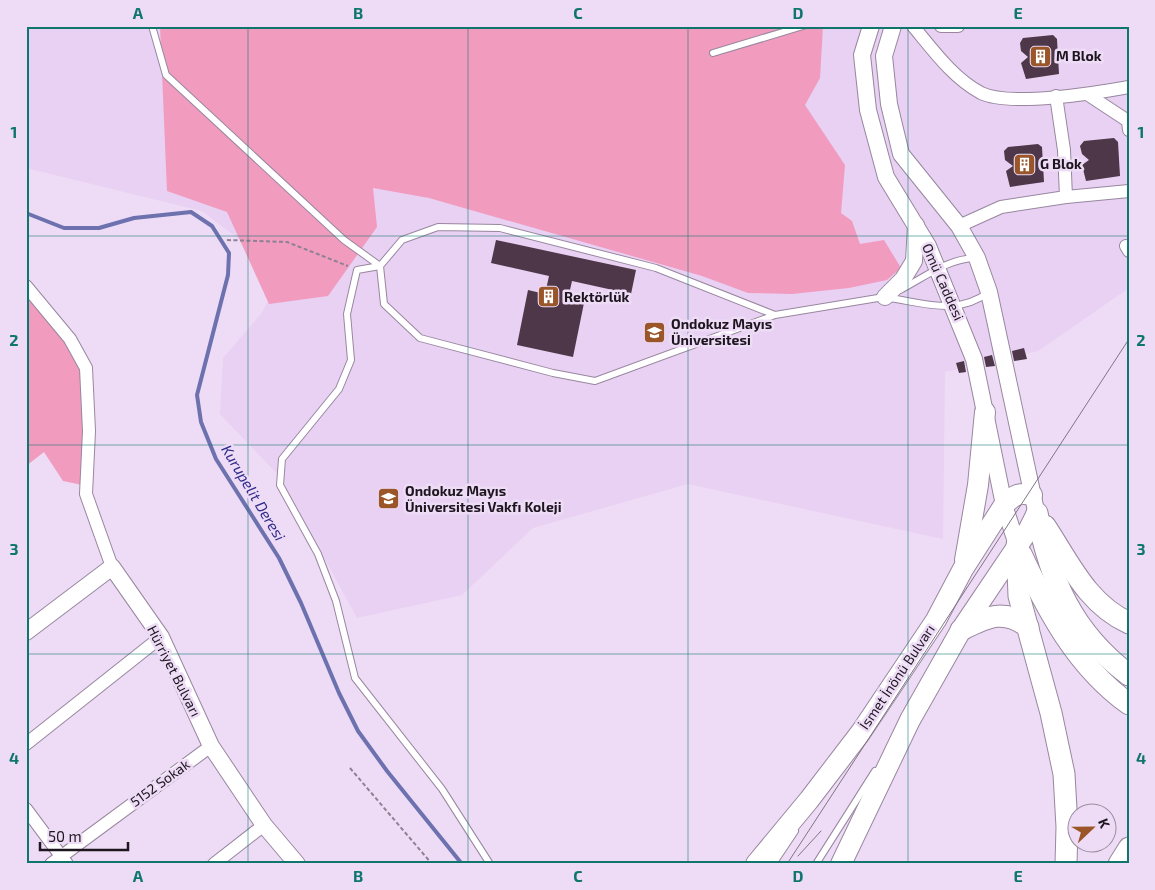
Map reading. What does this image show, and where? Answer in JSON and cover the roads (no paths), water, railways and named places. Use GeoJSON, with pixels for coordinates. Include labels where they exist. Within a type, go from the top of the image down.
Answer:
{"type":"FeatureCollection","features":[{"type":"Feature","properties":{"kind":"highway"},"geometry":{"type":"LineString","coordinates":[[1034,504],[1068,564],[1091,596],[1114,616],[1129,623]]}},
{"type":"Feature","properties":{"kind":"highway"},"geometry":{"type":"LineString","coordinates":[[1034,504],[1045,555],[1065,600],[1080,627],[1101,651],[1129,675]]}},
{"type":"Feature","properties":{"kind":"highway"},"geometry":{"type":"LineString","coordinates":[[1017,545],[1019,596],[1051,713],[1064,774],[1067,827],[1066,864]]}},
{"type":"Feature","properties":{"kind":"highway"},"geometry":{"type":"LineString","coordinates":[[1017,545],[1043,601],[1070,646],[1088,667],[1129,704]]}},
{"type":"Feature","properties":{"kind":"highway"},"geometry":{"type":"LineString","coordinates":[[961,630],[990,618],[1002,616],[1016,618],[1028,628]]}},
{"type":"Feature","properties":{"kind":"highway"},"geometry":{"type":"LineString","coordinates":[[1119,864],[1129,848]]}},
{"type":"Feature","properties":{"kind":"main road"},"geometry":{"type":"LineString","coordinates":[[963,569],[978,485],[985,412]]}},
{"type":"Feature","properties":{"kind":"main road","name":"İsmet İnönü Bulvarı"},"geometry":{"type":"LineString","coordinates":[[756,864],[810,800],[861,732],[936,620],[963,569],[1004,505],[1012,497],[1022,492],[1034,504],[1029,529],[961,630],[910,720],[841,864]]}},
{"type":"Feature","properties":{"kind":"street","name":"Omü Caddesi"},"geometry":{"type":"LineString","coordinates":[[871,26],[862,55],[868,110],[886,176],[916,225],[938,269],[974,358],[1004,505],[1017,545]]}},
{"type":"Feature","properties":{"kind":"street"},"geometry":{"type":"LineString","coordinates":[[893,26],[884,56],[889,104],[901,154],[958,226],[977,258],[988,292],[1034,504]]}},
{"type":"Feature","properties":{"kind":"street"},"geometry":{"type":"LineString","coordinates":[[913,26],[944,65],[982,94],[1020,99],[1087,94],[1129,87]]}},
{"type":"Feature","properties":{"kind":"street"},"geometry":{"type":"LineString","coordinates":[[940,26],[958,26]]}},
{"type":"Feature","properties":{"kind":"street"},"geometry":{"type":"LineString","coordinates":[[1087,94],[1128,121],[1129,130]]}},
{"type":"Feature","properties":{"kind":"street"},"geometry":{"type":"LineString","coordinates":[[1056,96],[1064,150],[1066,197]]}},
{"type":"Feature","properties":{"kind":"street"},"geometry":{"type":"LineString","coordinates":[[958,226],[1001,207],[1066,197],[1129,191]]}},
{"type":"Feature","properties":{"kind":"street"},"geometry":{"type":"LineString","coordinates":[[885,297],[903,279],[914,261],[916,225]]}},
{"type":"Feature","properties":{"kind":"street"},"geometry":{"type":"LineString","coordinates":[[26,286],[70,339],[86,368],[89,430],[86,494],[112,567],[26,632]]}},
{"type":"Feature","properties":{"kind":"street","name":"Hürriyet Bulvarı"},"geometry":{"type":"LineString","coordinates":[[112,567],[161,637],[211,746],[264,825],[297,864]]}},
{"type":"Feature","properties":{"kind":"street"},"geometry":{"type":"LineString","coordinates":[[26,744],[161,637]]}},
{"type":"Feature","properties":{"kind":"street","name":"5152 Sokak"},"geometry":{"type":"LineString","coordinates":[[59,861],[211,746]]}},
{"type":"Feature","properties":{"kind":"street"},"geometry":{"type":"LineString","coordinates":[[26,809],[59,861]]}},
{"type":"Feature","properties":{"kind":"street"},"geometry":{"type":"LineString","coordinates":[[214,864],[264,825]]}},
{"type":"Feature","properties":{"kind":"lane"},"geometry":{"type":"LineString","coordinates":[[152,26],[166,75],[344,240],[380,266],[384,304],[420,338],[553,373],[595,381],[775,315],[885,297],[954,308],[976,302],[988,292]]}},
{"type":"Feature","properties":{"kind":"lane"},"geometry":{"type":"LineString","coordinates":[[713,53],[803,26]]}},
{"type":"Feature","properties":{"kind":"lane"},"geometry":{"type":"LineString","coordinates":[[490,864],[442,789],[355,678],[336,601],[324,569],[318,554],[280,485],[282,459],[340,389],[352,360],[347,314],[357,270],[380,266],[402,240],[438,227],[500,228],[656,268],[775,315]]}},
{"type":"Feature","properties":{"kind":"lane"},"geometry":{"type":"LineString","coordinates":[[885,297],[959,259],[977,258]]}},
{"type":"Feature","properties":{"kind":"lane"},"geometry":{"type":"LineString","coordinates":[[816,864],[844,817],[910,720]]}},
{"type":"Feature","properties":{"kind":"lane"},"geometry":{"type":"LineString","coordinates":[[773,864],[861,732]]}},
{"type":"Feature","properties":{"kind":"waterway","name":"Kurupelit Deresi"},"geometry":{"type":"LineString","coordinates":[[26,213],[64,228],[99,228],[134,218],[191,212],[212,226],[229,253],[228,275],[197,395],[201,422],[216,459],[279,558],[358,731],[387,771],[462,864]]}},
{"type":"Feature","properties":{"kind":"tram line"},"geometry":{"type":"LineString","coordinates":[[787,864],[1129,339]]}},
{"type":"Feature","properties":{"kind":"tram line"},"geometry":{"type":"LineString","coordinates":[[798,856],[821,831]]}},
{"type":"Feature","properties":{"kind":"place","name":"M Blok"},"geometry":{"type":"Point","coordinates":[1040,56]}},
{"type":"Feature","properties":{"kind":"place","name":"G Blok"},"geometry":{"type":"Point","coordinates":[1024,164]}},
{"type":"Feature","properties":{"kind":"place","name":"Rektörlük"},"geometry":{"type":"Point","coordinates":[548,297]}},
{"type":"Feature","properties":{"kind":"place","name":"Ondokuz Mayıs Üniversitesi"},"geometry":{"type":"Point","coordinates":[655,332]}},
{"type":"Feature","properties":{"kind":"place","name":"Ondokuz Mayıs Üniversitesi Vakfı Koleji"},"geometry":{"type":"Point","coordinates":[389,499]}}]}
